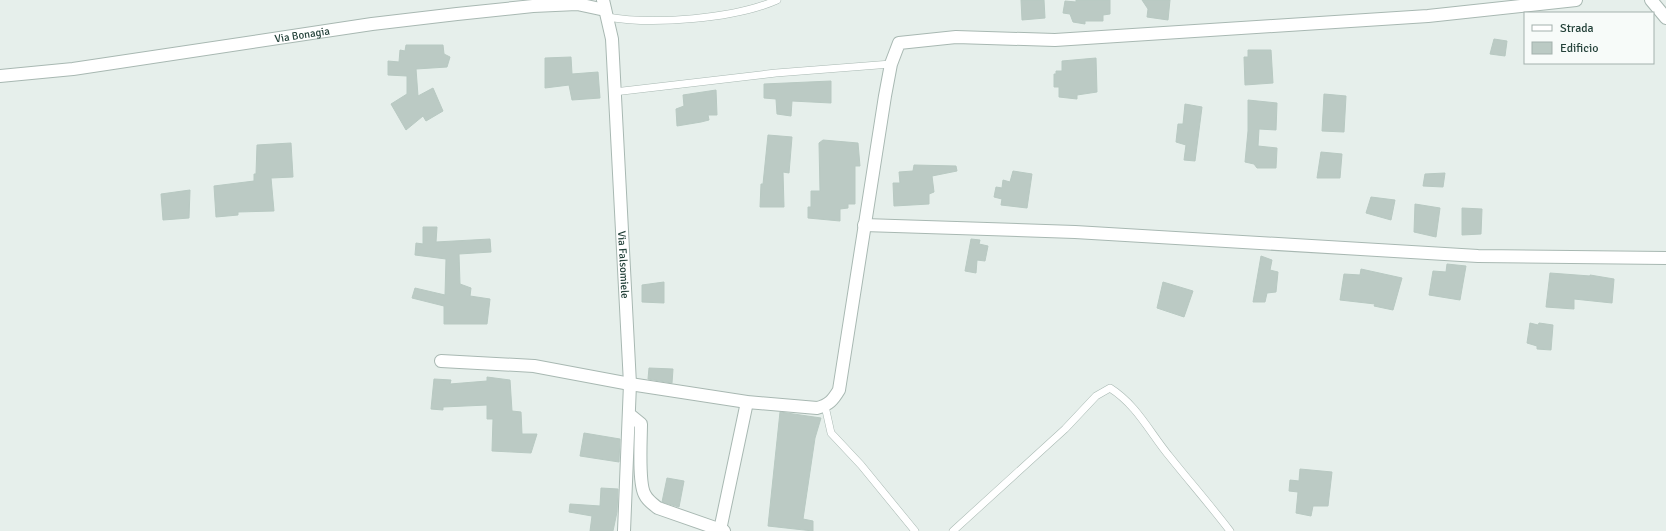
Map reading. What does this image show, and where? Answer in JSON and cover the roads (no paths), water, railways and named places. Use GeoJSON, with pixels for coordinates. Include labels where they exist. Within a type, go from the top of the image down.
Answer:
{"type":"FeatureCollection","features":[{"type":"Feature","properties":{"kind":"street"},"geometry":{"type":"LineString","coordinates":[[441,361],[534,366],[630,384],[747,402],[817,408],[825,406],[832,401],[839,390],[848,341],[864,225],[891,64],[899,43],[956,37],[1055,40],[1428,16],[1576,0]]}},
{"type":"Feature","properties":{"kind":"street"},"geometry":{"type":"LineString","coordinates":[[1651,0],[1666,18]]}},
{"type":"Feature","properties":{"kind":"street","name":"Via Bonagia"},"geometry":{"type":"LineString","coordinates":[[0,76],[73,69],[372,24],[449,15],[533,6],[578,4],[605,9]]}},
{"type":"Feature","properties":{"kind":"street","name":"Via Falsomiele"},"geometry":{"type":"LineString","coordinates":[[605,9],[612,39],[630,384],[630,416],[624,531]]}},
{"type":"Feature","properties":{"kind":"street"},"geometry":{"type":"LineString","coordinates":[[864,225],[1076,232],[1478,256],[1553,258],[1666,258]]}},
{"type":"Feature","properties":{"kind":"street"},"geometry":{"type":"LineString","coordinates":[[630,416],[641,424],[640,457],[644,494],[650,502],[658,508],[705,528],[722,530],[747,402]]}},
{"type":"Feature","properties":{"kind":"lane"},"geometry":{"type":"LineString","coordinates":[[605,9],[640,20],[669,20],[750,10],[777,0]]}},
{"type":"Feature","properties":{"kind":"lane"},"geometry":{"type":"LineString","coordinates":[[614,92],[776,73],[891,64]]}},
{"type":"Feature","properties":{"kind":"lane"},"geometry":{"type":"LineString","coordinates":[[953,531],[1065,429],[1096,396],[1110,388],[1123,396],[1169,456],[1230,531]]}},
{"type":"Feature","properties":{"kind":"lane"},"geometry":{"type":"LineString","coordinates":[[825,406],[831,433],[861,465],[915,531]]}}]}
